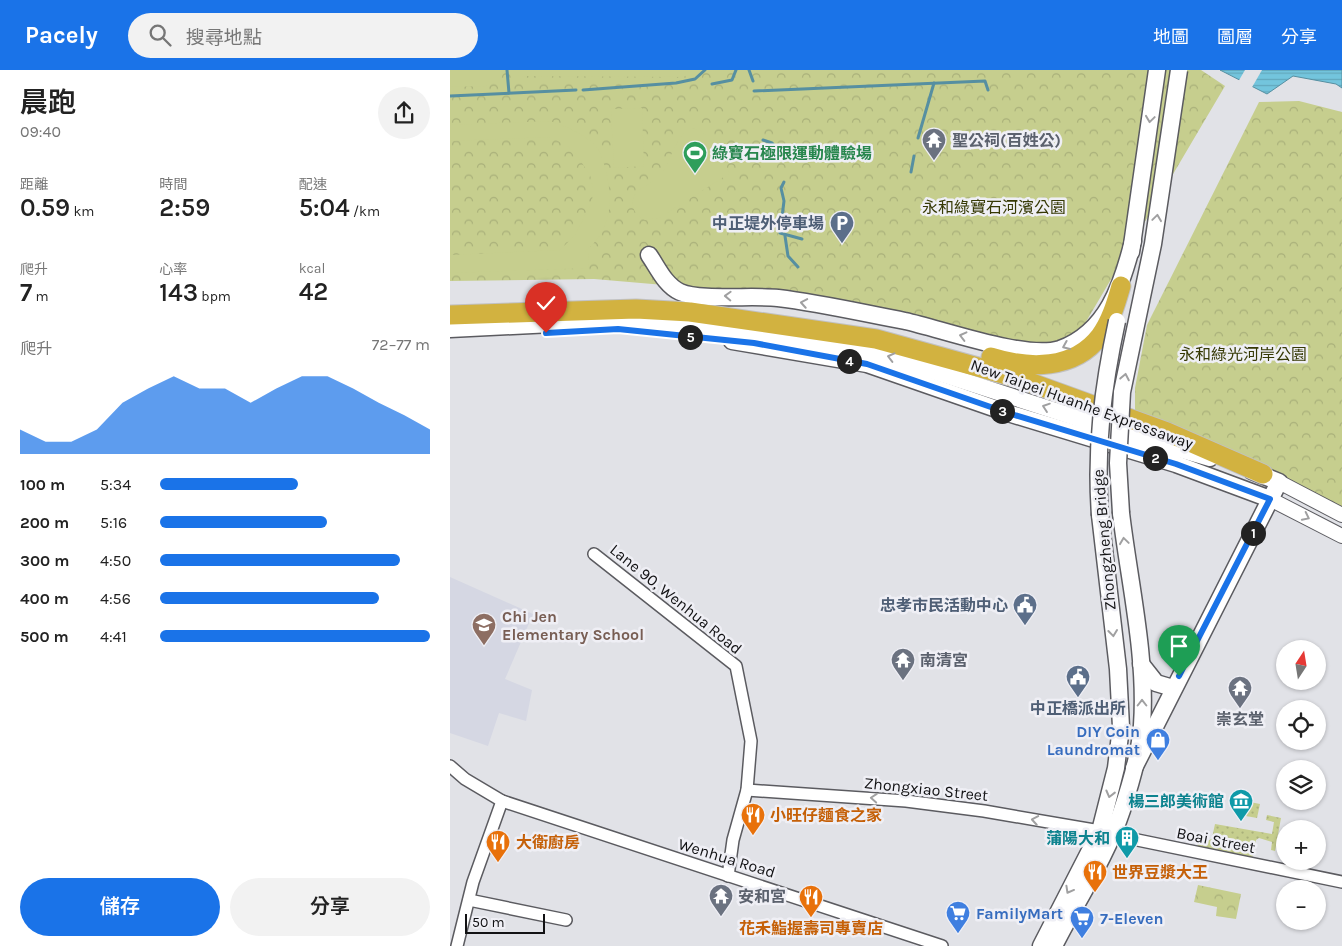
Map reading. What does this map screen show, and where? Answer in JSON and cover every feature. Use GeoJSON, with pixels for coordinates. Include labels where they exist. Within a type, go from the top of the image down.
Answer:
{"type":"FeatureCollection","features":[{"type":"Feature","properties":{"kind":"highway"},"geometry":{"type":"LineString","coordinates":[[690,312],[746,312],[928,340],[1007,362],[1031,366],[1068,359],[1087,350],[1101,335],[1111,317],[1121,286]]}},
{"type":"Feature","properties":{"kind":"highway","name":"New Taipei Huanhe Expressaway"},"geometry":{"type":"LineString","coordinates":[[450,315],[636,309],[690,312],[876,339],[978,366],[1075,399],[1167,432],[1271,478]]}},
{"type":"Feature","properties":{"kind":"main road","name":"Zhongzheng Bridge"},"geometry":{"type":"LineString","coordinates":[[1106,833],[1121,727],[1118,669],[1100,515],[1098,458],[1100,421],[1108,365],[1133,242],[1157,70]]}},
{"type":"Feature","properties":{"kind":"main road","name":"Zhongzheng Bridge"},"geometry":{"type":"LineString","coordinates":[[1134,768],[1142,725],[1141,664],[1120,513],[1118,463],[1122,392],[1153,244],[1179,70]]}},
{"type":"Feature","properties":{"kind":"main road"},"geometry":{"type":"LineString","coordinates":[[650,254],[666,281],[680,292],[696,295],[777,298],[906,322],[1010,348],[1042,352],[1058,349],[1077,341],[1091,330],[1104,314],[1121,286],[1133,242]]}},
{"type":"Feature","properties":{"kind":"main road"},"geometry":{"type":"LineString","coordinates":[[450,329],[632,320],[766,333],[893,358],[1112,429],[1176,464],[1270,499]]}},
{"type":"Feature","properties":{"kind":"main road"},"geometry":{"type":"LineString","coordinates":[[450,340],[618,329],[754,343],[867,364],[1008,413],[1271,478],[1270,499],[1134,768],[1122,810],[1106,833],[1041,946]]}},
{"type":"Feature","properties":{"kind":"main road"},"geometry":{"type":"LineString","coordinates":[[1141,664],[1156,683],[1173,688]]}},
{"type":"Feature","properties":{"kind":"main road"},"geometry":{"type":"LineString","coordinates":[[1054,946],[1106,833]]}},
{"type":"Feature","properties":{"kind":"street"},"geometry":{"type":"LineString","coordinates":[[1271,478],[1342,516]]}},
{"type":"Feature","properties":{"kind":"street"},"geometry":{"type":"LineString","coordinates":[[1270,499],[1342,536]]}},
{"type":"Feature","properties":{"kind":"street","name":"Lane 90, Wenhua Road"},"geometry":{"type":"LineString","coordinates":[[594,554],[736,666],[751,741],[747,790],[734,840],[728,876]]}},
{"type":"Feature","properties":{"kind":"street","name":"Wenhua Road"},"geometry":{"type":"LineString","coordinates":[[450,766],[465,779],[502,801],[942,946]]}},
{"type":"Feature","properties":{"kind":"street","name":"Zhongxiao Street"},"geometry":{"type":"LineString","coordinates":[[747,790],[906,801],[984,811],[1106,833]]}},
{"type":"Feature","properties":{"kind":"street"},"geometry":{"type":"LineString","coordinates":[[458,946],[473,882],[502,801]]}},
{"type":"Feature","properties":{"kind":"street","name":"Boai Street"},"geometry":{"type":"LineString","coordinates":[[1106,833],[1342,882]]}},
{"type":"Feature","properties":{"kind":"street"},"geometry":{"type":"LineString","coordinates":[[469,900],[566,920]]}},
{"type":"Feature","properties":{"kind":"shaded area","name":"Chi Jen Elementary School"},"geometry":{"type":"Polygon","coordinates":[[[450,577],[533,614],[505,679],[532,690],[526,721],[499,713],[488,746],[450,733],[450,577]]]}},
{"type":"Feature","properties":{"kind":"green space","name":"永和綠寶石河濱公園"},"geometry":{"type":"Polygon","coordinates":[[[450,70],[1201,70],[1225,86],[1087,320],[1057,361],[746,292],[594,279],[450,281],[450,70]]]}},
{"type":"Feature","properties":{"kind":"green space"},"geometry":{"type":"Polygon","coordinates":[[[450,70],[494,70],[494,77],[486,86],[450,87],[450,70]]]}},
{"type":"Feature","properties":{"kind":"green space"},"geometry":{"type":"Polygon","coordinates":[[[518,70],[692,70],[684,77],[519,76],[518,70]]]}},
{"type":"Feature","properties":{"kind":"green space","name":"永和綠光河岸公園"},"geometry":{"type":"Polygon","coordinates":[[[1299,101],[1342,112],[1342,514],[1135,412],[1135,388],[1147,325],[1259,102],[1299,101]]]}},
{"type":"Feature","properties":{"kind":"green space"},"geometry":{"type":"Polygon","coordinates":[[[642,108],[644,166],[614,168],[611,109],[642,108]]]}},
{"type":"Feature","properties":{"kind":"green space"},"geometry":{"type":"Polygon","coordinates":[[[550,121],[584,136],[597,148],[604,164],[609,188],[609,212],[601,234],[594,244],[584,252],[588,252],[589,268],[450,273],[450,255],[560,250],[575,235],[592,202],[593,188],[590,175],[576,154],[566,145],[550,137],[450,141],[450,125],[550,121]]]}},
{"type":"Feature","properties":{"kind":"green space","name":"綠寶石極限運動體驗場"},"geometry":{"type":"Polygon","coordinates":[[[690,129],[697,129],[709,138],[730,173],[659,218],[645,220],[641,218],[633,206],[635,194],[662,174],[677,143],[685,132],[690,129]]]}},
{"type":"Feature","properties":{"kind":"green space"},"geometry":{"type":"Polygon","coordinates":[[[1240,800],[1260,804],[1257,818],[1246,816],[1238,811],[1240,800]]]}},
{"type":"Feature","properties":{"kind":"green space"},"geometry":{"type":"Polygon","coordinates":[[[1267,815],[1281,818],[1281,820],[1276,820],[1275,851],[1271,850],[1272,842],[1259,838],[1256,840],[1252,859],[1197,848],[1199,838],[1210,840],[1212,838],[1215,824],[1272,834],[1274,822],[1266,820],[1267,815]]]}},
{"type":"Feature","properties":{"kind":"green space"},"geometry":{"type":"Polygon","coordinates":[[[1198,885],[1241,894],[1236,919],[1216,916],[1217,907],[1194,902],[1198,885]]]}},
{"type":"Feature","properties":{"kind":"water"},"geometry":{"type":"Polygon","coordinates":[[[1220,70],[1342,70],[1342,88],[1336,84],[1293,76],[1267,94],[1220,70]]]}},
{"type":"Feature","properties":{"kind":"pier"},"geometry":{"type":"Polygon","coordinates":[[[1245,70],[1262,70],[1251,89],[1238,82],[1245,70]]]}},
{"type":"Feature","properties":{"kind":"waterway"},"geometry":{"type":"LineString","coordinates":[[507,70],[509,93]]}},
{"type":"Feature","properties":{"kind":"waterway"},"geometry":{"type":"LineString","coordinates":[[583,90],[676,83],[695,79],[705,70]]}},
{"type":"Feature","properties":{"kind":"waterway"},"geometry":{"type":"LineString","coordinates":[[712,84],[732,80],[736,70]]}},
{"type":"Feature","properties":{"kind":"waterway"},"geometry":{"type":"LineString","coordinates":[[749,70],[753,81]]}},
{"type":"Feature","properties":{"kind":"waterway"},"geometry":{"type":"LineString","coordinates":[[754,91],[985,81],[988,90]]}},
{"type":"Feature","properties":{"kind":"waterway"},"geometry":{"type":"LineString","coordinates":[[918,138],[934,83]]}},
{"type":"Feature","properties":{"kind":"waterway"},"geometry":{"type":"LineString","coordinates":[[450,96],[576,90]]}},
{"type":"Feature","properties":{"kind":"waterway"},"geometry":{"type":"LineString","coordinates":[[763,140],[772,143],[779,151]]}},
{"type":"Feature","properties":{"kind":"waterway"},"geometry":{"type":"LineString","coordinates":[[911,172],[914,156]]}},
{"type":"Feature","properties":{"kind":"waterway"},"geometry":{"type":"LineString","coordinates":[[784,182],[781,188],[784,201],[780,233],[802,239]]}},
{"type":"Feature","properties":{"kind":"waterway"},"geometry":{"type":"LineString","coordinates":[[785,236],[788,256],[798,267]]}},
{"type":"Feature","properties":{"kind":"place","name":"聖公祠(百姓公)"},"geometry":{"type":"Point","coordinates":[934,161]}},
{"type":"Feature","properties":{"kind":"place","name":"綠寶石極限運動體驗場"},"geometry":{"type":"Point","coordinates":[695,174]}},
{"type":"Feature","properties":{"kind":"place","name":"中正堤外停車場"},"geometry":{"type":"Point","coordinates":[842,244]}},
{"type":"Feature","properties":{"kind":"place","name":"忠孝市民活動中心"},"geometry":{"type":"Point","coordinates":[1025,626]}},
{"type":"Feature","properties":{"kind":"place","name":"Chi Jen Elementary School"},"geometry":{"type":"Point","coordinates":[484,646]}},
{"type":"Feature","properties":{"kind":"place","name":"南清宮"},"geometry":{"type":"Point","coordinates":[903,681]}},
{"type":"Feature","properties":{"kind":"place","name":"中正橋派出所"},"geometry":{"type":"Point","coordinates":[1078,698]}},
{"type":"Feature","properties":{"kind":"place","name":"崇玄堂"},"geometry":{"type":"Point","coordinates":[1240,709]}},
{"type":"Feature","properties":{"kind":"place","name":"DIY Coin Laundromat"},"geometry":{"type":"Point","coordinates":[1158,761]}},
{"type":"Feature","properties":{"kind":"place","name":"楊三郎美術館"},"geometry":{"type":"Point","coordinates":[1241,822]}},
{"type":"Feature","properties":{"kind":"place","name":"小旺仔麵食之家"},"geometry":{"type":"Point","coordinates":[753,836]}},
{"type":"Feature","properties":{"kind":"place","name":"蒲陽大和"},"geometry":{"type":"Point","coordinates":[1127,859]}},
{"type":"Feature","properties":{"kind":"place","name":"大衛廚房"},"geometry":{"type":"Point","coordinates":[498,863]}},
{"type":"Feature","properties":{"kind":"place","name":"世界豆漿大王"},"geometry":{"type":"Point","coordinates":[1095,893]}},
{"type":"Feature","properties":{"kind":"place","name":"安和宮"},"geometry":{"type":"Point","coordinates":[721,917]}},
{"type":"Feature","properties":{"kind":"place","name":"花禾鮨握壽司專賣店"},"geometry":{"type":"Point","coordinates":[811,918]}},
{"type":"Feature","properties":{"kind":"place","name":"FamilyMart"},"geometry":{"type":"Point","coordinates":[958,934]}},
{"type":"Feature","properties":{"kind":"place","name":"7-Eleven"},"geometry":{"type":"Point","coordinates":[1082,939]}},
{"type":"Feature","properties":{"kind":"route"},"geometry":{"type":"LineString","coordinates":[[546,333],[618,329],[754,343],[867,364],[1008,413],[1176,464],[1270,499],[1179,676]]}}]}
